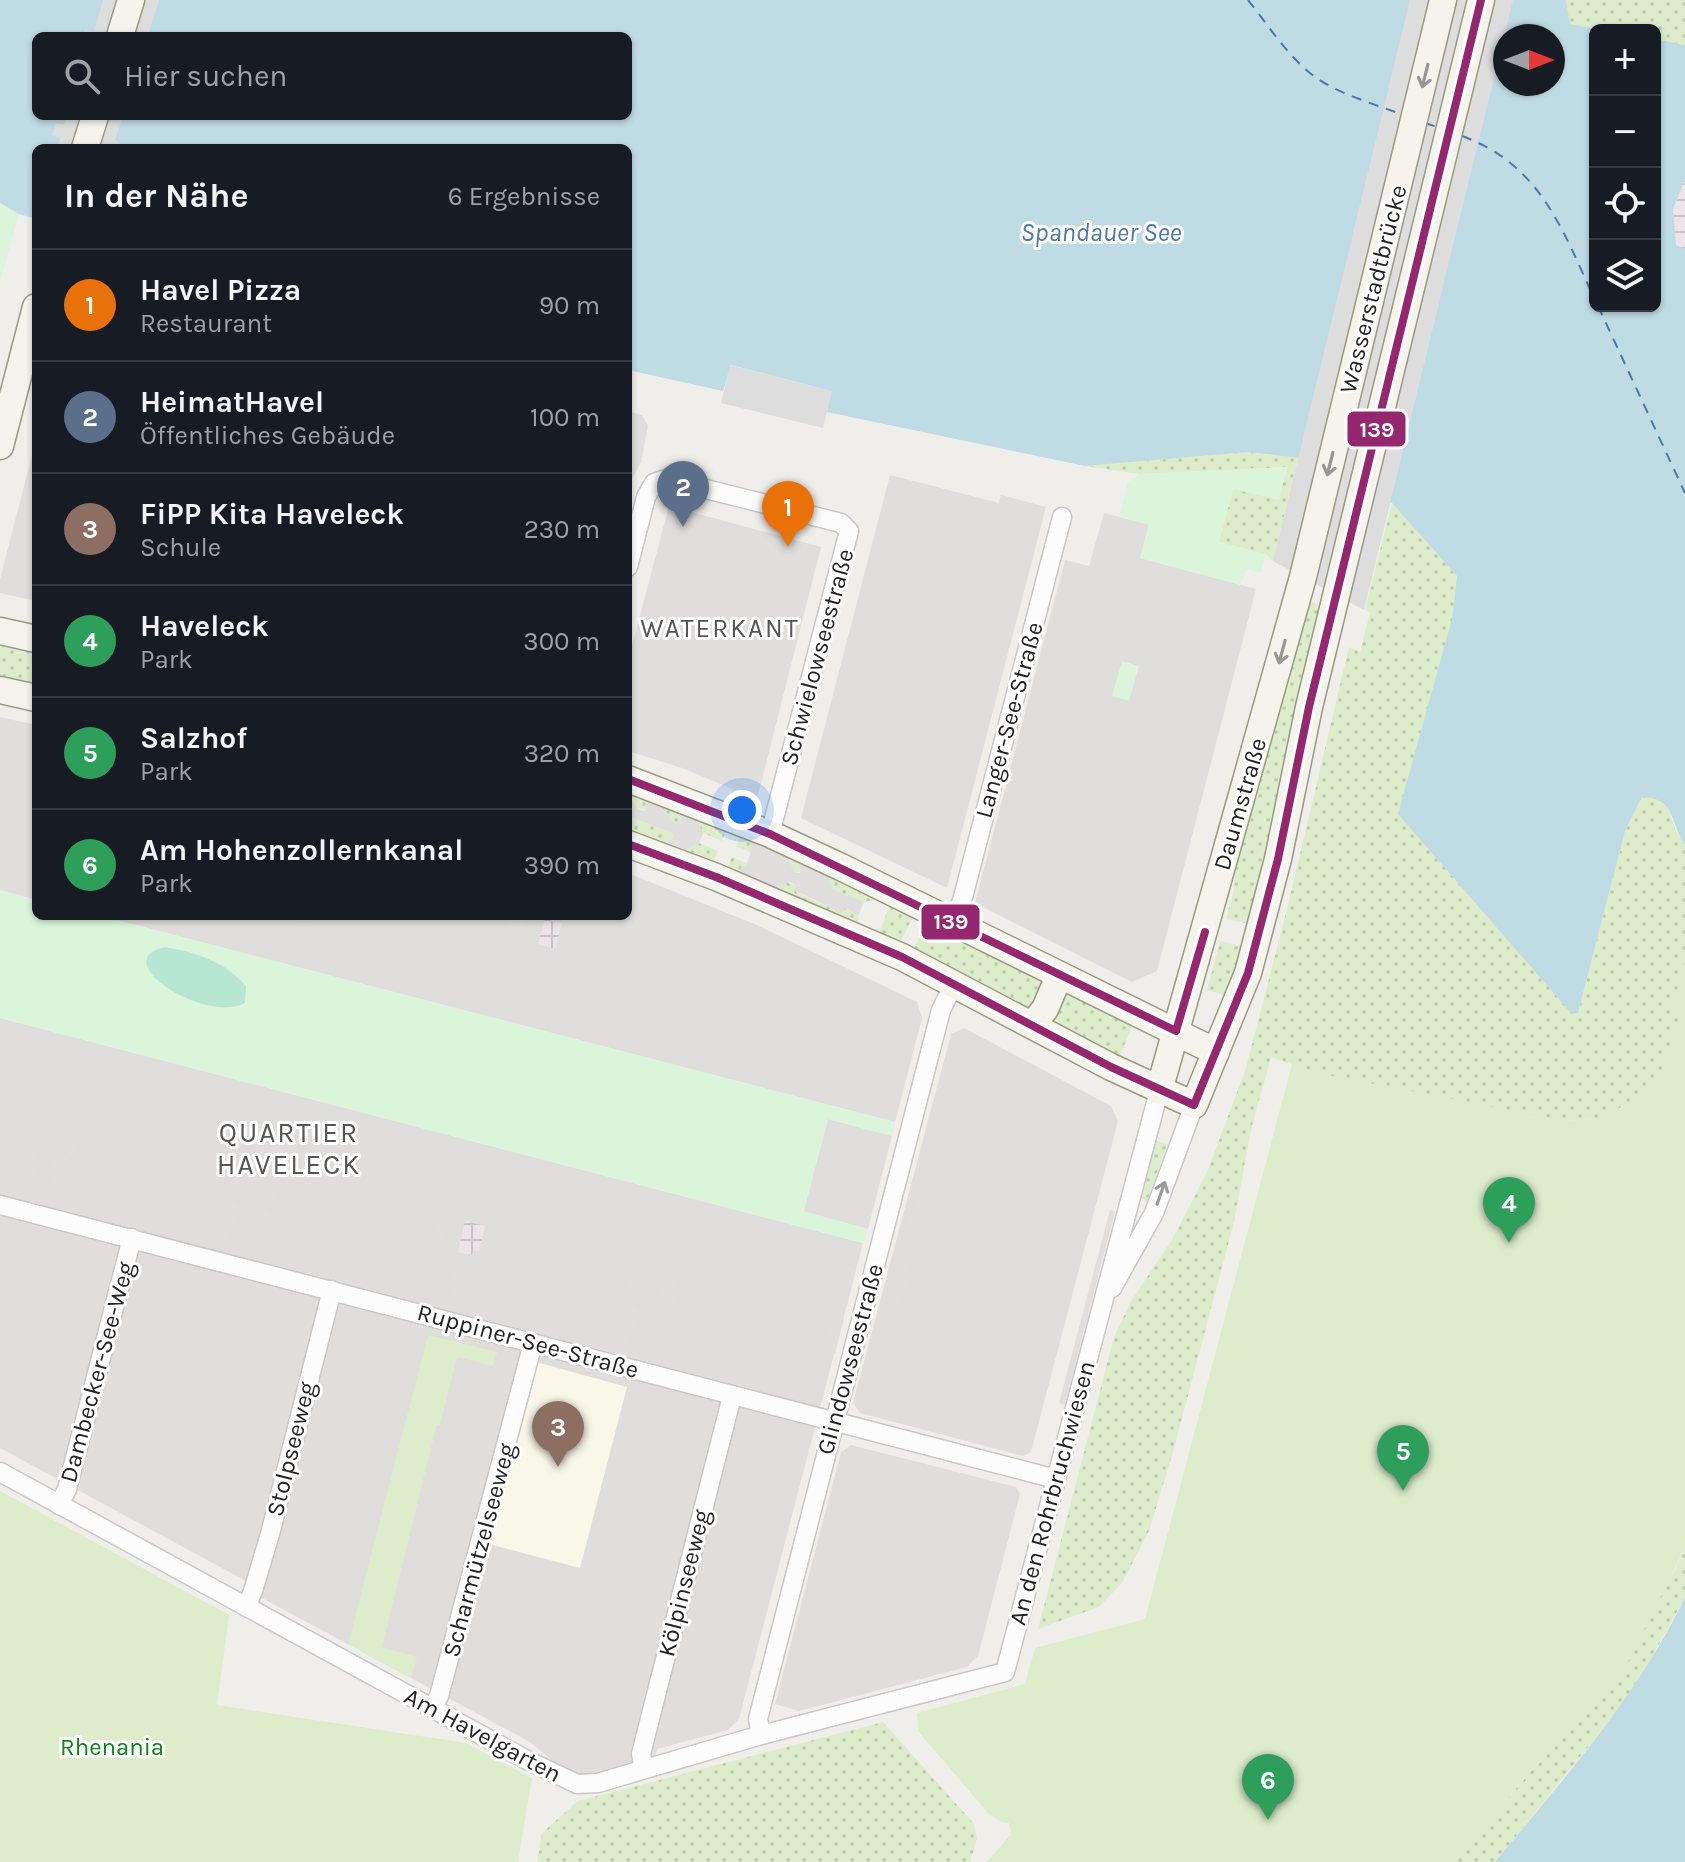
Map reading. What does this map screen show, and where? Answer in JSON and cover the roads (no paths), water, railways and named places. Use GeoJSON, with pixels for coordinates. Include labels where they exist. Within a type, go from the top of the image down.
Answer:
{"type":"FeatureCollection","features":[{"type":"Feature","properties":{"kind":"main road"},"geometry":{"type":"LineString","coordinates":[[121,32],[131,0]]}},
{"type":"Feature","properties":{"kind":"main road","name":"Wasserstadtbrücke"},"geometry":{"type":"LineString","coordinates":[[1303,577],[1443,0]]}},
{"type":"Feature","properties":{"kind":"main road","name":"Wasserstadtbrücke"},"geometry":{"type":"LineString","coordinates":[[1336,595],[1481,0]]}},
{"type":"Feature","properties":{"kind":"main road"},"geometry":{"type":"LineString","coordinates":[[86,144],[94,120]]}},
{"type":"Feature","properties":{"kind":"main road"},"geometry":{"type":"LineString","coordinates":[[0,446],[32,322]]}},
{"type":"Feature","properties":{"kind":"main road","name":"Daumstraße"},"geometry":{"type":"LineString","coordinates":[[1159,1091],[1303,577]]}},
{"type":"Feature","properties":{"kind":"main road","name":"Daumstraße"},"geometry":{"type":"LineString","coordinates":[[1194,1105],[1248,973],[1258,938],[1336,595]]}},
{"type":"Feature","properties":{"kind":"main road"},"geometry":{"type":"LineString","coordinates":[[0,631],[32,638]]}},
{"type":"Feature","properties":{"kind":"main road"},"geometry":{"type":"LineString","coordinates":[[0,690],[32,697]]}},
{"type":"Feature","properties":{"kind":"main road"},"geometry":{"type":"LineString","coordinates":[[632,781],[770,834],[1216,1052]]}},
{"type":"Feature","properties":{"kind":"main road"},"geometry":{"type":"LineString","coordinates":[[632,846],[716,877],[865,941],[1159,1091],[1194,1105]]}},
{"type":"Feature","properties":{"kind":"main road"},"geometry":{"type":"LineString","coordinates":[[1032,1025],[1045,1009],[1059,976]]}},
{"type":"Feature","properties":{"kind":"street","name":"Schwielowseestraße"},"geometry":{"type":"LineString","coordinates":[[632,551],[646,497],[654,483],[666,479],[841,523],[849,531],[770,834]]}},
{"type":"Feature","properties":{"kind":"street","name":"Langer-See-Straße"},"geometry":{"type":"LineString","coordinates":[[951,922],[962,901],[1062,517]]}},
{"type":"Feature","properties":{"kind":"street","name":"Glindowseestraße"},"geometry":{"type":"LineString","coordinates":[[761,1735],[758,1719],[834,1422],[941,1010],[954,984]]}},
{"type":"Feature","properties":{"kind":"street","name":"An den Rohrbruchwiesen"},"geometry":{"type":"LineString","coordinates":[[1005,1672],[1159,1091]]}},
{"type":"Feature","properties":{"kind":"street","name":"An den Rohrbruchwiesen"},"geometry":{"type":"LineString","coordinates":[[1098,1314],[1154,1213],[1194,1105]]}},
{"type":"Feature","properties":{"kind":"street","name":"Ruppiner-See-Straße"},"geometry":{"type":"LineString","coordinates":[[0,1205],[1056,1479]]}},
{"type":"Feature","properties":{"kind":"street","name":"Dambecker-See-Weg"},"geometry":{"type":"LineString","coordinates":[[59,1505],[67,1489],[132,1238]]}},
{"type":"Feature","properties":{"kind":"street","name":"Stolpseeweg"},"geometry":{"type":"LineString","coordinates":[[246,1607],[270,1534],[332,1290]]}},
{"type":"Feature","properties":{"kind":"street","name":"Scharmützelseeweg"},"geometry":{"type":"LineString","coordinates":[[432,1708],[439,1696],[533,1343]]}},
{"type":"Feature","properties":{"kind":"street","name":"Kölpinseeweg"},"geometry":{"type":"LineString","coordinates":[[644,1769],[641,1754],[732,1396]]}},
{"type":"Feature","properties":{"kind":"street","name":"Am Havelgarten"},"geometry":{"type":"LineString","coordinates":[[0,1472],[577,1784],[598,1783],[761,1735],[1005,1672]]}},
{"type":"Feature","properties":{"kind":"water","name":"Spandauer See"},"geometry":{"type":"Polygon","coordinates":[[[0,0],[1566,0],[1570,24],[1589,27],[1589,312],[1661,312],[1661,40],[1685,45],[1685,180],[1673,209],[1676,245],[1685,249],[1685,845],[1666,806],[1653,798],[1642,797],[1625,831],[1578,1013],[1572,1014],[1398,814],[1452,619],[1457,576],[1392,503],[1299,458],[1248,452],[1085,466],[827,412],[831,391],[731,365],[723,391],[632,371],[632,144],[32,144],[32,218],[0,203],[0,0]]]}},
{"type":"Feature","properties":{"kind":"water"},"geometry":{"type":"Polygon","coordinates":[[[1685,1597],[1685,1862],[1495,1862],[1622,1702],[1685,1597]]]}},
{"type":"Feature","properties":{"kind":"place","name":"HeimatHavel"},"geometry":{"type":"Point","coordinates":[683,527]}},
{"type":"Feature","properties":{"kind":"place","name":"Havel Pizza"},"geometry":{"type":"Point","coordinates":[788,547]}},
{"type":"Feature","properties":{"kind":"place","name":"Haveleck"},"geometry":{"type":"Point","coordinates":[1509,1243]}},
{"type":"Feature","properties":{"kind":"place","name":"FiPP Kita Haveleck"},"geometry":{"type":"Point","coordinates":[558,1467]}},
{"type":"Feature","properties":{"kind":"place","name":"Salzhof"},"geometry":{"type":"Point","coordinates":[1403,1491]}},
{"type":"Feature","properties":{"kind":"place","name":"Am Hohenzollernkanal"},"geometry":{"type":"Point","coordinates":[1268,1820]}},
{"type":"Feature","properties":{"kind":"district","name":"WATERKANT"},"geometry":{"type":"Point","coordinates":[720,628]}},
{"type":"Feature","properties":{"kind":"district","name":"QUARTIER HAVELECK"},"geometry":{"type":"Point","coordinates":[289,1148]}},
{"type":"Feature","properties":{"kind":"park label","name":"Rhenania"},"geometry":{"type":"Point","coordinates":[112,1747]}}]}
